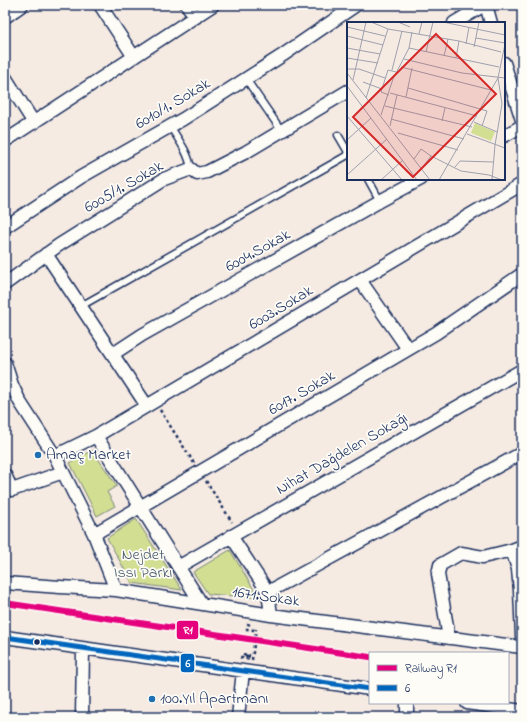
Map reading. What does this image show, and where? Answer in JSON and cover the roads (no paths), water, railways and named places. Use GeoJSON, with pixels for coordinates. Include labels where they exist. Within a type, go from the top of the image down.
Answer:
{"type":"FeatureCollection","features":[{"type":"Feature","properties":{"kind":"street"},"geometry":{"type":"LineString","coordinates":[[5,17],[21,5]]}},
{"type":"Feature","properties":{"kind":"street"},"geometry":{"type":"LineString","coordinates":[[100,5],[134,57]]}},
{"type":"Feature","properties":{"kind":"street"},"geometry":{"type":"LineString","coordinates":[[187,5],[196,17]]}},
{"type":"Feature","properties":{"kind":"street"},"geometry":{"type":"LineString","coordinates":[[5,141],[213,5]]}},
{"type":"Feature","properties":{"kind":"street","name":"6010/1. Sokak"},"geometry":{"type":"LineString","coordinates":[[5,227],[80,176],[170,126],[246,79],[356,5]]}},
{"type":"Feature","properties":{"kind":"street"},"geometry":{"type":"LineString","coordinates":[[456,22],[485,5],[491,22]]}},
{"type":"Feature","properties":{"kind":"street"},"geometry":{"type":"LineString","coordinates":[[505,66],[522,120]]}},
{"type":"Feature","properties":{"kind":"street"},"geometry":{"type":"LineString","coordinates":[[5,78],[34,123]]}},
{"type":"Feature","properties":{"kind":"street","name":"6005/1. Sokak"},"geometry":{"type":"LineString","coordinates":[[5,284],[59,244],[164,179],[191,169],[197,174],[207,172],[246,152],[347,92]]}},
{"type":"Feature","properties":{"kind":"street"},"geometry":{"type":"LineString","coordinates":[[505,135],[522,126]]}},
{"type":"Feature","properties":{"kind":"street","name":"6004.Sokak"},"geometry":{"type":"LineString","coordinates":[[114,354],[142,335],[419,180]]}},
{"type":"Feature","properties":{"kind":"street","name":"6003.Sokak"},"geometry":{"type":"LineString","coordinates":[[55,456],[96,436],[151,404],[522,184]]}},
{"type":"Feature","properties":{"kind":"street"},"geometry":{"type":"LineString","coordinates":[[46,254],[114,354],[151,404]]}},
{"type":"Feature","properties":{"kind":"street","name":"6017. Sokak"},"geometry":{"type":"LineString","coordinates":[[94,534],[436,333],[522,274]]}},
{"type":"Feature","properties":{"kind":"street"},"geometry":{"type":"LineString","coordinates":[[360,280],[408,350]]}},
{"type":"Feature","properties":{"kind":"street"},"geometry":{"type":"LineString","coordinates":[[5,363],[12,385],[20,402],[55,456],[94,534],[116,590]]}},
{"type":"Feature","properties":{"kind":"street","name":"Nihat Dağdelen Sokağı"},"geometry":{"type":"LineString","coordinates":[[178,567],[522,370]]}},
{"type":"Feature","properties":{"kind":"street"},"geometry":{"type":"LineString","coordinates":[[96,436],[201,603]]}},
{"type":"Feature","properties":{"kind":"street"},"geometry":{"type":"LineString","coordinates":[[268,592],[522,453]]}},
{"type":"Feature","properties":{"kind":"street"},"geometry":{"type":"LineString","coordinates":[[5,475],[12,490],[63,472]]}},
{"type":"Feature","properties":{"kind":"street"},"geometry":{"type":"LineString","coordinates":[[235,534],[268,592],[271,615]]}},
{"type":"Feature","properties":{"kind":"street"},"geometry":{"type":"LineString","coordinates":[[449,638],[438,574],[440,565],[461,553],[483,557],[517,548],[522,615],[522,637]]}},
{"type":"Feature","properties":{"kind":"street","name":"1671.Sokak"},"geometry":{"type":"LineString","coordinates":[[5,583],[116,590],[271,615],[522,648]]}},
{"type":"Feature","properties":{"kind":"street"},"geometry":{"type":"LineString","coordinates":[[5,638],[369,689]]}},
{"type":"Feature","properties":{"kind":"street"},"geometry":{"type":"LineString","coordinates":[[82,717],[83,649]]}},
{"type":"Feature","properties":{"kind":"street"},"geometry":{"type":"LineString","coordinates":[[238,717],[243,671]]}},
{"type":"Feature","properties":{"kind":"street"},"geometry":{"type":"LineString","coordinates":[[407,704],[407,717]]}},
{"type":"Feature","properties":{"kind":"street"},"geometry":{"type":"LineString","coordinates":[[474,704],[522,711]]}},
{"type":"Feature","properties":{"kind":"lane"},"geometry":{"type":"LineString","coordinates":[[246,79],[281,130]]}},
{"type":"Feature","properties":{"kind":"lane"},"geometry":{"type":"LineString","coordinates":[[170,126],[188,155],[191,162],[191,169]]}},
{"type":"Feature","properties":{"kind":"lane"},"geometry":{"type":"LineString","coordinates":[[338,135],[347,151]]}},
{"type":"Feature","properties":{"kind":"lane"},"geometry":{"type":"LineString","coordinates":[[81,306],[347,154]]}},
{"type":"Feature","properties":{"kind":"lane"},"geometry":{"type":"LineString","coordinates":[[369,180],[380,201]]}},
{"type":"Feature","properties":{"kind":"rail line","name":"R1"},"geometry":{"type":"LineString","coordinates":[[5,603],[369,657]]}},
{"type":"Feature","properties":{"kind":"place","name":"Amaç Market"},"geometry":{"type":"Point","coordinates":[38,455]}},
{"type":"Feature","properties":{"kind":"place","name":"100.Yıl Apartmanı"},"geometry":{"type":"Point","coordinates":[152,699]}},
{"type":"Feature","properties":{"kind":"park label","name":"Nejdet Issı Parkı"},"geometry":{"type":"Point","coordinates":[143,564]}}]}
